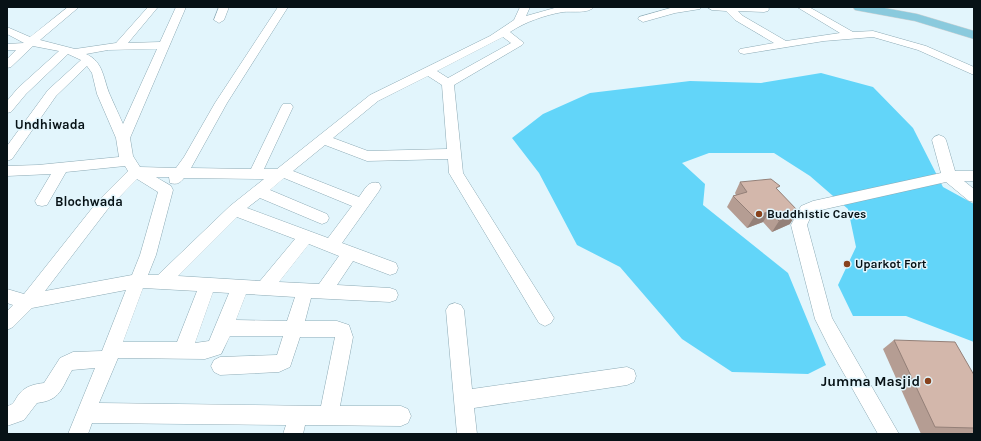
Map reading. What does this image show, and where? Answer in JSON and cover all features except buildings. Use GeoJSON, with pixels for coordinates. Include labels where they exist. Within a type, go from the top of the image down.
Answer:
{"type":"FeatureCollection","features":[{"type":"Feature","properties":{"kind":"main road"},"geometry":{"type":"LineString","coordinates":[[859,7],[880,9],[915,16],[974,31]]}},
{"type":"Feature","properties":{"kind":"main road"},"geometry":{"type":"LineString","coordinates":[[915,16],[974,35]]}},
{"type":"Feature","properties":{"kind":"street"},"geometry":{"type":"LineString","coordinates":[[7,65],[28,45],[74,7]]}},
{"type":"Feature","properties":{"kind":"street"},"geometry":{"type":"LineString","coordinates":[[119,47],[153,7]]}},
{"type":"Feature","properties":{"kind":"street"},"geometry":{"type":"LineString","coordinates":[[123,138],[181,7]]}},
{"type":"Feature","properties":{"kind":"street"},"geometry":{"type":"LineString","coordinates":[[219,20],[224,7]]}},
{"type":"Feature","properties":{"kind":"street"},"geometry":{"type":"LineString","coordinates":[[78,434],[139,281],[148,255],[166,190],[181,173],[221,103],[283,7]]}},
{"type":"Feature","properties":{"kind":"street"},"geometry":{"type":"LineString","coordinates":[[518,22],[525,7]]}},
{"type":"Feature","properties":{"kind":"street"},"geometry":{"type":"LineString","coordinates":[[162,282],[235,210],[374,98],[482,44],[518,22],[562,10],[589,7]]}},
{"type":"Feature","properties":{"kind":"street"},"geometry":{"type":"LineString","coordinates":[[643,19],[674,10],[696,7]]}},
{"type":"Feature","properties":{"kind":"street"},"geometry":{"type":"LineString","coordinates":[[712,7],[764,8]]}},
{"type":"Feature","properties":{"kind":"street"},"geometry":{"type":"LineString","coordinates":[[802,7],[850,35]]}},
{"type":"Feature","properties":{"kind":"street"},"geometry":{"type":"LineString","coordinates":[[729,8],[739,18],[784,44]]}},
{"type":"Feature","properties":{"kind":"street"},"geometry":{"type":"LineString","coordinates":[[7,30],[28,45]]}},
{"type":"Feature","properties":{"kind":"street"},"geometry":{"type":"LineString","coordinates":[[448,83],[518,43],[503,32]]}},
{"type":"Feature","properties":{"kind":"street"},"geometry":{"type":"LineString","coordinates":[[744,51],[850,35],[873,34],[906,43],[974,71]]}},
{"type":"Feature","properties":{"kind":"street"},"geometry":{"type":"LineString","coordinates":[[482,44],[498,55]]}},
{"type":"Feature","properties":{"kind":"street"},"geometry":{"type":"LineString","coordinates":[[7,47],[28,45],[70,50],[164,45]]}},
{"type":"Feature","properties":{"kind":"street"},"geometry":{"type":"LineString","coordinates":[[70,50],[88,59],[98,74],[103,94],[123,138],[126,157],[132,166],[166,190]]}},
{"type":"Feature","properties":{"kind":"street"},"geometry":{"type":"LineString","coordinates":[[7,109],[22,91],[70,50]]}},
{"type":"Feature","properties":{"kind":"street"},"geometry":{"type":"LineString","coordinates":[[7,156],[52,92],[88,59]]}},
{"type":"Feature","properties":{"kind":"street"},"geometry":{"type":"LineString","coordinates":[[429,71],[448,83]]}},
{"type":"Feature","properties":{"kind":"street"},"geometry":{"type":"LineString","coordinates":[[448,83],[456,173],[545,318]]}},
{"type":"Feature","properties":{"kind":"street"},"geometry":{"type":"LineString","coordinates":[[255,174],[287,107]]}},
{"type":"Feature","properties":{"kind":"street"},"geometry":{"type":"LineString","coordinates":[[323,139],[368,156],[455,154]]}},
{"type":"Feature","properties":{"kind":"street"},"geometry":{"type":"LineString","coordinates":[[939,140],[949,176],[974,197]]}},
{"type":"Feature","properties":{"kind":"street"},"geometry":{"type":"LineString","coordinates":[[7,322],[27,302],[132,166]]}},
{"type":"Feature","properties":{"kind":"street"},"geometry":{"type":"LineString","coordinates":[[8,172],[62,167],[132,166],[181,173],[281,173],[361,204]]}},
{"type":"Feature","properties":{"kind":"street"},"geometry":{"type":"LineString","coordinates":[[42,201],[62,167]]}},
{"type":"Feature","properties":{"kind":"street"},"geometry":{"type":"LineString","coordinates":[[889,434],[836,343],[824,319],[800,225],[806,210],[818,205],[949,176],[974,176]]}},
{"type":"Feature","properties":{"kind":"street"},"geometry":{"type":"LineString","coordinates":[[331,246],[374,187]]}},
{"type":"Feature","properties":{"kind":"street"},"geometry":{"type":"LineString","coordinates":[[259,191],[322,218]]}},
{"type":"Feature","properties":{"kind":"street"},"geometry":{"type":"LineString","coordinates":[[235,210],[390,268]]}},
{"type":"Feature","properties":{"kind":"street"},"geometry":{"type":"LineString","coordinates":[[264,288],[306,236]]}},
{"type":"Feature","properties":{"kind":"street"},"geometry":{"type":"LineString","coordinates":[[323,292],[350,253]]}},
{"type":"Feature","properties":{"kind":"street"},"geometry":{"type":"LineString","coordinates":[[7,296],[27,302],[139,281],[390,295]]}},
{"type":"Feature","properties":{"kind":"street"},"geometry":{"type":"LineString","coordinates":[[183,351],[200,310],[207,285]]}},
{"type":"Feature","properties":{"kind":"street"},"geometry":{"type":"LineString","coordinates":[[7,416],[14,415],[19,412],[26,400],[34,393],[50,391],[66,364],[73,361],[110,354],[205,351],[215,348],[240,287]]}},
{"type":"Feature","properties":{"kind":"street"},"geometry":{"type":"LineString","coordinates":[[220,366],[279,363],[284,361],[305,291]]}},
{"type":"Feature","properties":{"kind":"street"},"geometry":{"type":"LineString","coordinates":[[455,310],[467,434]]}},
{"type":"Feature","properties":{"kind":"street"},"geometry":{"type":"LineString","coordinates":[[224,328],[337,329],[343,331],[344,337],[329,415]]}},
{"type":"Feature","properties":{"kind":"street"},"geometry":{"type":"LineString","coordinates":[[464,400],[627,376]]}},
{"type":"Feature","properties":{"kind":"street"},"geometry":{"type":"LineString","coordinates":[[87,413],[401,416]]}},
{"type":"Feature","properties":{"kind":"street"},"geometry":{"type":"LineString","coordinates":[[293,434],[298,415]]}},
{"type":"Feature","properties":{"kind":"shaded area"},"geometry":{"type":"Polygon","coordinates":[[[821,73],[873,87],[913,128],[943,187],[974,204],[974,342],[906,316],[853,316],[838,285],[856,247],[848,209],[810,176],[774,153],[709,153],[682,163],[705,184],[703,205],[788,273],[826,365],[808,374],[732,372],[682,339],[620,267],[577,245],[539,173],[512,138],[543,114],[590,93],[690,81],[761,83],[821,73]]]}},
{"type":"Feature","properties":{"kind":"place","name":"Buddhistic Caves"},"geometry":{"type":"Point","coordinates":[759,214]}},
{"type":"Feature","properties":{"kind":"place","name":"Uparkot Fort"},"geometry":{"type":"Point","coordinates":[847,264]}},
{"type":"Feature","properties":{"kind":"place","name":"Jumma Masjid"},"geometry":{"type":"Point","coordinates":[928,381]}},
{"type":"Feature","properties":{"kind":"district","name":"Undhiwada"},"geometry":{"type":"Point","coordinates":[50,124]}},
{"type":"Feature","properties":{"kind":"district","name":"Blochwada"},"geometry":{"type":"Point","coordinates":[89,201]}}]}
